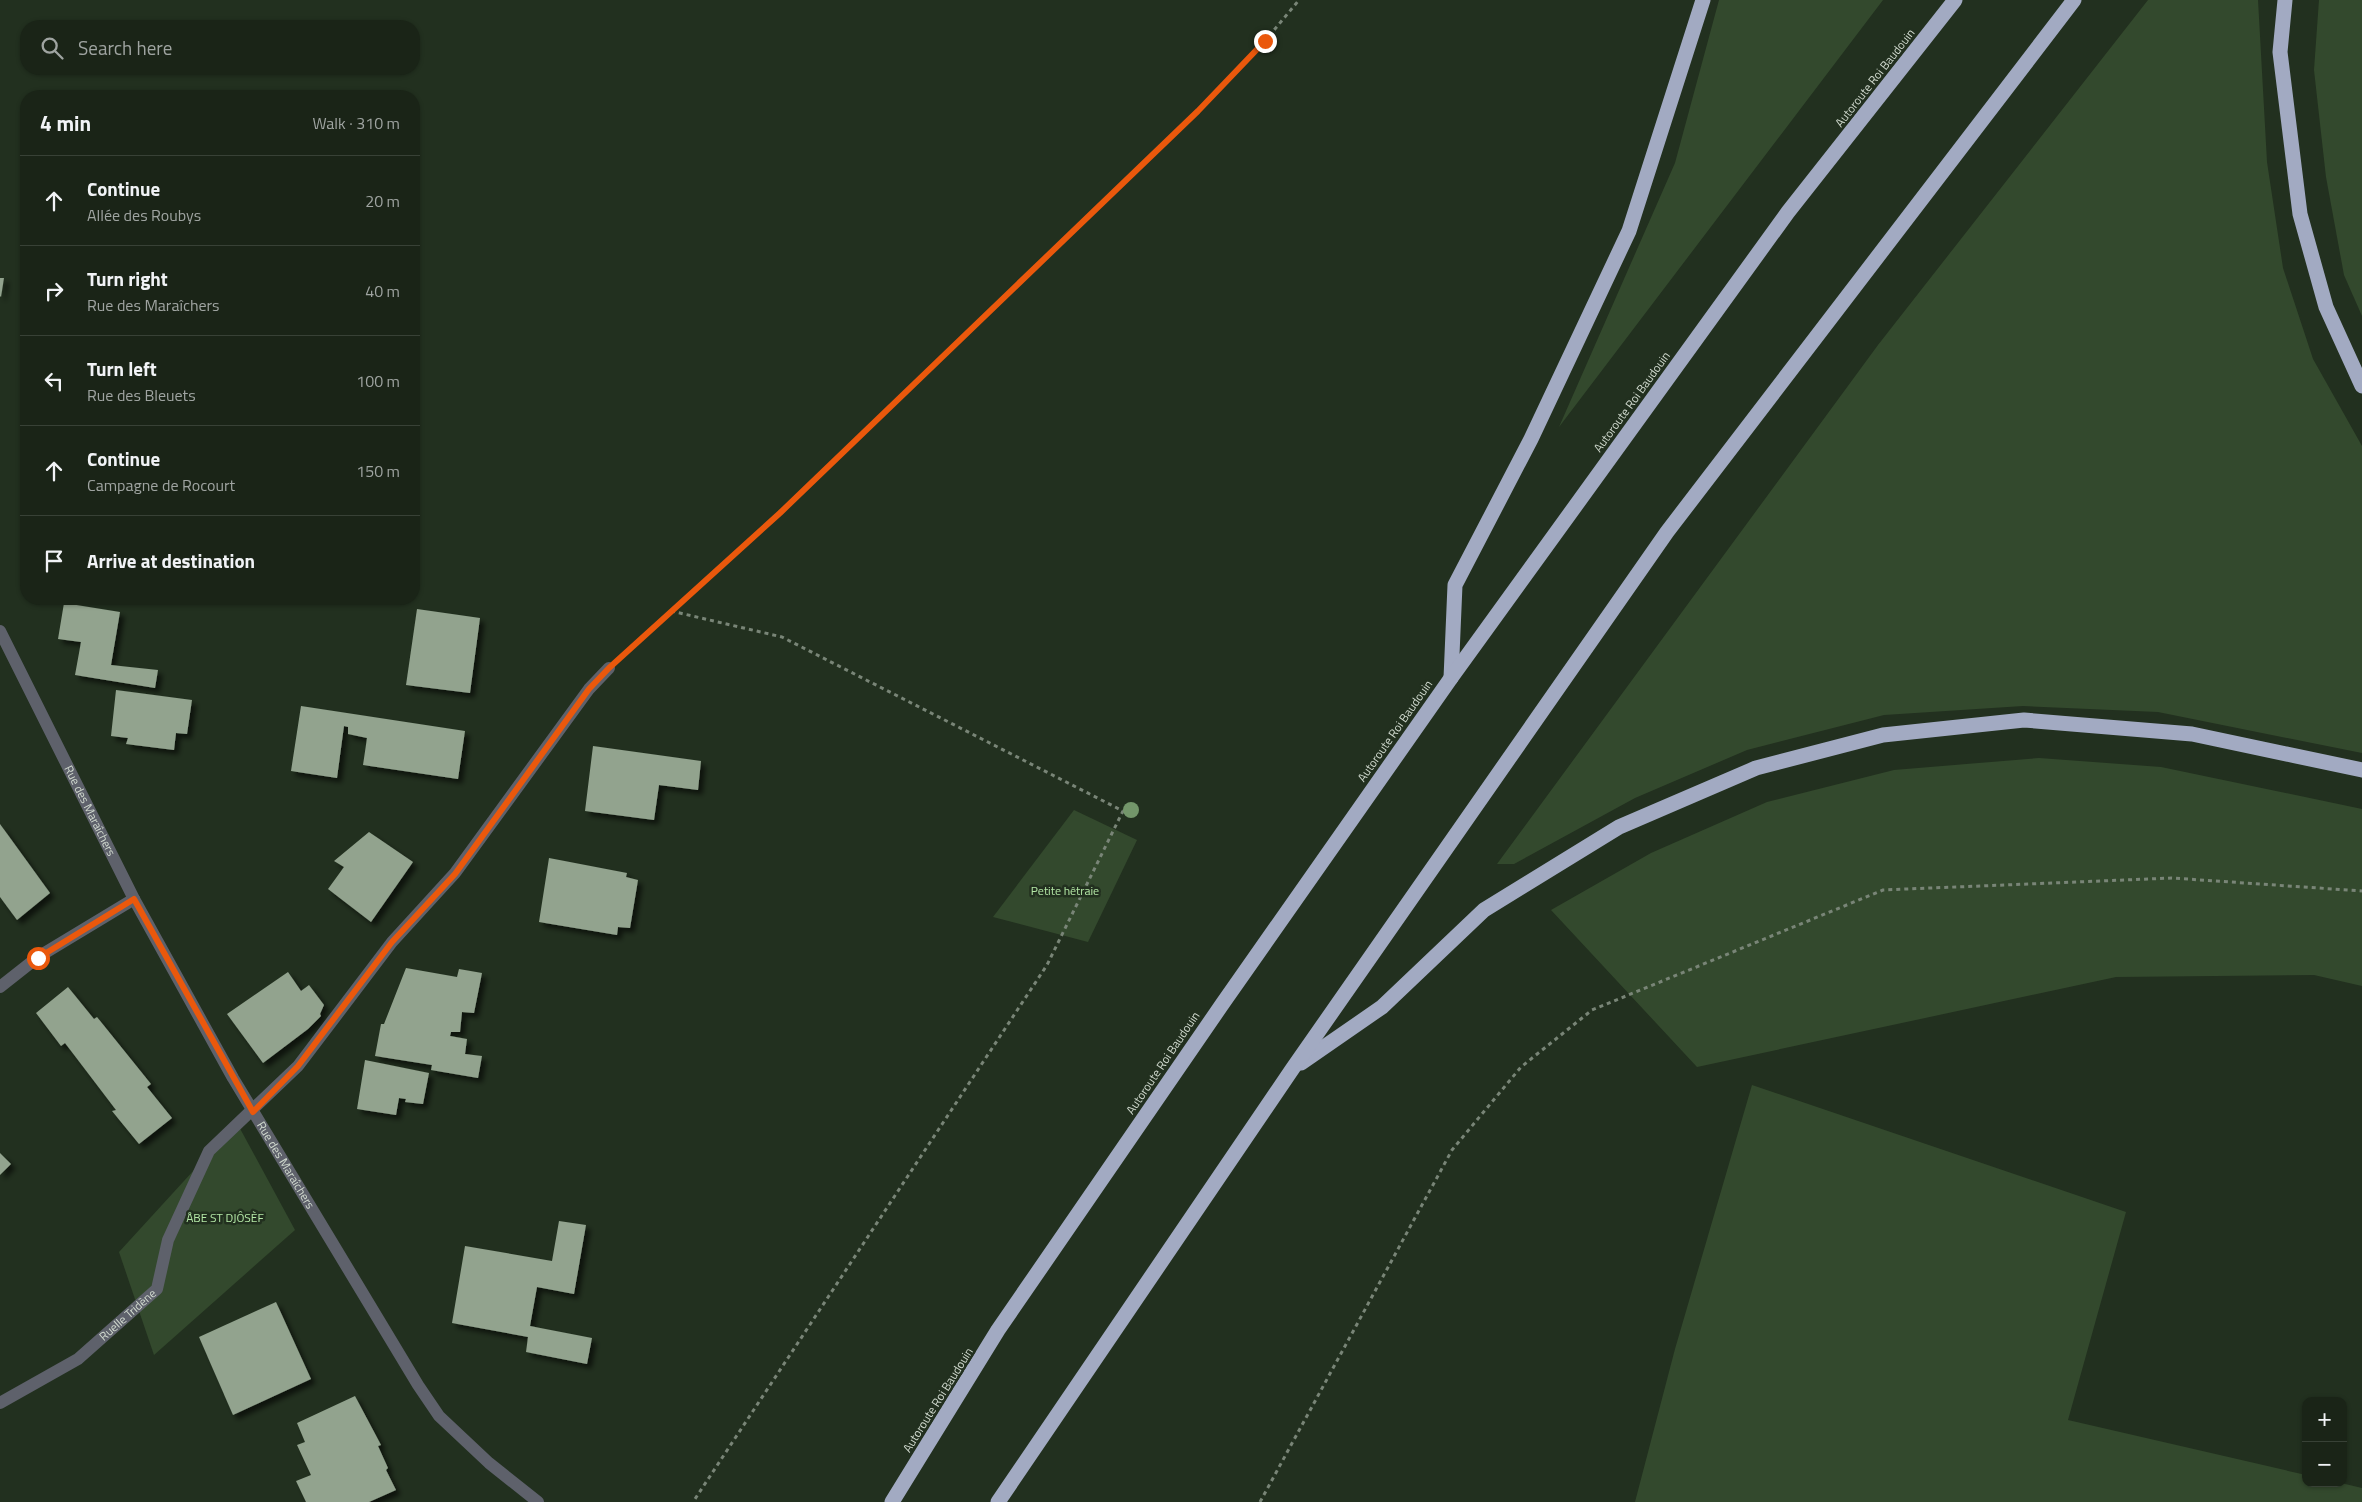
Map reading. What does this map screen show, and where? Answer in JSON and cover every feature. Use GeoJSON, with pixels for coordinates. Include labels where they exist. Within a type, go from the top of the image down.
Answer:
{"type":"FeatureCollection","features":[{"type":"Feature","properties":{"kind":"highway"},"geometry":{"type":"LineString","coordinates":[[1451,678],[1455,585],[1531,439],[1629,231],[1703,0]]}},
{"type":"Feature","properties":{"kind":"highway","name":"Autoroute Roi Baudouin"},"geometry":{"type":"LineString","coordinates":[[892,1502],[998,1330],[1222,1003],[1451,678],[1788,212],[1955,0]]}},
{"type":"Feature","properties":{"kind":"highway"},"geometry":{"type":"LineString","coordinates":[[998,1502],[1293,1068],[1667,532],[2074,0]]}},
{"type":"Feature","properties":{"kind":"highway"},"geometry":{"type":"LineString","coordinates":[[2285,0],[2280,52],[2300,214],[2326,307],[2362,386]]}},
{"type":"Feature","properties":{"kind":"highway"},"geometry":{"type":"LineString","coordinates":[[1293,1068],[1382,1007],[1484,910],[1619,826],[1756,768],[1883,735],[2024,720],[2192,734],[2362,770]]}},
{"type":"Feature","properties":{"kind":"street","name":"Rue des Maraîchers"},"geometry":{"type":"LineString","coordinates":[[0,631],[134,899],[253,1112],[439,1416],[489,1463],[538,1502]]}},
{"type":"Feature","properties":{"kind":"street","name":"Ruelle Tridène"},"geometry":{"type":"LineString","coordinates":[[0,1403],[78,1359],[157,1289],[168,1240],[209,1151],[253,1112],[298,1066],[392,942],[455,874],[589,689],[609,668]]}},
{"type":"Feature","properties":{"kind":"street"},"geometry":{"type":"LineString","coordinates":[[0,987],[38,958],[134,899]]}},
{"type":"Feature","properties":{"kind":"path"},"geometry":{"type":"LineString","coordinates":[[609,668],[780,513],[1198,111],[1265,41],[1299,0]]}},
{"type":"Feature","properties":{"kind":"path"},"geometry":{"type":"LineString","coordinates":[[671,611],[782,637],[1123,811],[1046,965],[693,1502]]}},
{"type":"Feature","properties":{"kind":"path"},"geometry":{"type":"LineString","coordinates":[[1260,1502],[1452,1150],[1521,1067],[1592,1010],[1883,890],[2172,878],[2362,891]]}},
{"type":"Feature","properties":{"kind":"green space"},"geometry":{"type":"Polygon","coordinates":[[[1719,0],[1883,0],[1559,427],[1675,163],[1719,0]]]}},
{"type":"Feature","properties":{"kind":"green space"},"geometry":{"type":"Polygon","coordinates":[[[2148,0],[2258,0],[2267,162],[2283,268],[2313,359],[2362,446],[2362,753],[2158,712],[2023,706],[1884,715],[1747,750],[1635,798],[1514,864],[1497,864],[1878,345],[2148,0]]]}},
{"type":"Feature","properties":{"kind":"green space"},"geometry":{"type":"Polygon","coordinates":[[[2319,0],[2362,0],[2362,316],[2344,275],[2326,177],[2314,70],[2319,0]]]}},
{"type":"Feature","properties":{"kind":"green space"},"geometry":{"type":"Polygon","coordinates":[[[2039,758],[2161,767],[2362,809],[2362,986],[2314,975],[2116,977],[1697,1067],[1551,910],[1651,853],[1767,802],[1894,770],[2039,758]]]}},
{"type":"Feature","properties":{"kind":"green space","name":"Petite hêtraie"},"geometry":{"type":"Polygon","coordinates":[[[1074,810],[1137,840],[1088,942],[993,917],[1074,810]]]}},
{"type":"Feature","properties":{"kind":"green space"},"geometry":{"type":"Polygon","coordinates":[[[1752,1085],[2126,1212],[2068,1420],[2302,1474],[2302,1487],[2347,1487],[2347,1484],[2362,1488],[2362,1502],[1635,1502],[1675,1349],[1752,1085]]]}},
{"type":"Feature","properties":{"kind":"green space","name":"ÅBE ST DJÔSÈF"},"geometry":{"type":"Polygon","coordinates":[[[237,1123],[295,1230],[154,1355],[119,1252],[237,1123]]]}},
{"type":"Feature","properties":{"kind":"building"},"geometry":{"type":"Polygon","coordinates":[[[0,278],[4,278],[1,297],[0,296],[0,278]]]}},
{"type":"Feature","properties":{"kind":"building"},"geometry":{"type":"Polygon","coordinates":[[[64,605],[76,605],[120,612],[111,665],[158,670],[155,688],[75,675],[81,642],[58,639],[64,605]]]}},
{"type":"Feature","properties":{"kind":"building"},"geometry":{"type":"Polygon","coordinates":[[[417,609],[480,618],[470,693],[406,685],[417,609]]]}},
{"type":"Feature","properties":{"kind":"building"},"geometry":{"type":"Polygon","coordinates":[[[116,690],[192,700],[187,734],[176,733],[174,750],[126,744],[128,738],[111,736],[116,690]]]}},
{"type":"Feature","properties":{"kind":"building"},"geometry":{"type":"Polygon","coordinates":[[[301,706],[465,731],[458,779],[363,765],[367,738],[348,734],[348,727],[344,726],[337,778],[291,771],[301,706]]]}},
{"type":"Feature","properties":{"kind":"building"},"geometry":{"type":"Polygon","coordinates":[[[593,746],[701,761],[698,790],[659,785],[654,820],[585,811],[593,746]]]}},
{"type":"Feature","properties":{"kind":"building"},"geometry":{"type":"Polygon","coordinates":[[[0,824],[50,893],[17,920],[0,897],[0,824]]]}},
{"type":"Feature","properties":{"kind":"building"},"geometry":{"type":"Polygon","coordinates":[[[369,832],[413,862],[371,922],[328,889],[344,867],[334,861],[369,832]]]}},
{"type":"Feature","properties":{"kind":"building"},"geometry":{"type":"Polygon","coordinates":[[[549,858],[627,873],[626,877],[638,880],[630,928],[618,927],[617,935],[539,922],[549,858]]]}},
{"type":"Feature","properties":{"kind":"building"},"geometry":{"type":"Polygon","coordinates":[[[406,968],[457,977],[459,969],[482,973],[474,1013],[462,1012],[460,1032],[451,1032],[450,1036],[467,1039],[465,1054],[482,1056],[478,1078],[431,1070],[432,1065],[375,1056],[381,1024],[384,1024],[406,968]]]}},
{"type":"Feature","properties":{"kind":"building"},"geometry":{"type":"Polygon","coordinates":[[[288,972],[301,991],[309,985],[324,1005],[321,1016],[308,1029],[263,1063],[227,1014],[288,972]]]}},
{"type":"Feature","properties":{"kind":"building"},"geometry":{"type":"Polygon","coordinates":[[[68,987],[94,1019],[97,1017],[151,1084],[147,1087],[172,1118],[139,1144],[112,1111],[116,1110],[65,1043],[61,1046],[36,1013],[68,987]]]}},
{"type":"Feature","properties":{"kind":"building"},"geometry":{"type":"Polygon","coordinates":[[[365,1060],[429,1073],[423,1104],[405,1102],[406,1099],[399,1098],[396,1115],[357,1109],[365,1060]]]}},
{"type":"Feature","properties":{"kind":"building"},"geometry":{"type":"Polygon","coordinates":[[[0,1153],[11,1164],[0,1175],[0,1153]]]}},
{"type":"Feature","properties":{"kind":"building"},"geometry":{"type":"Polygon","coordinates":[[[559,1221],[586,1225],[574,1294],[537,1287],[530,1326],[592,1338],[587,1364],[526,1352],[528,1337],[452,1323],[465,1246],[552,1261],[559,1221]]]}},
{"type":"Feature","properties":{"kind":"building"},"geometry":{"type":"Polygon","coordinates":[[[276,1302],[311,1379],[233,1415],[199,1337],[276,1302]]]}},
{"type":"Feature","properties":{"kind":"building"},"geometry":{"type":"Polygon","coordinates":[[[355,1396],[381,1445],[378,1446],[388,1468],[386,1470],[396,1490],[369,1502],[306,1502],[296,1481],[311,1475],[297,1445],[305,1442],[297,1423],[355,1396]]]}},
{"type":"Feature","properties":{"kind":"route"},"geometry":{"type":"LineString","coordinates":[[38,958],[134,899],[253,1112],[298,1066],[328,1030],[392,942],[455,874],[589,689],[609,668],[780,513],[1198,111],[1265,41]]}}]}
